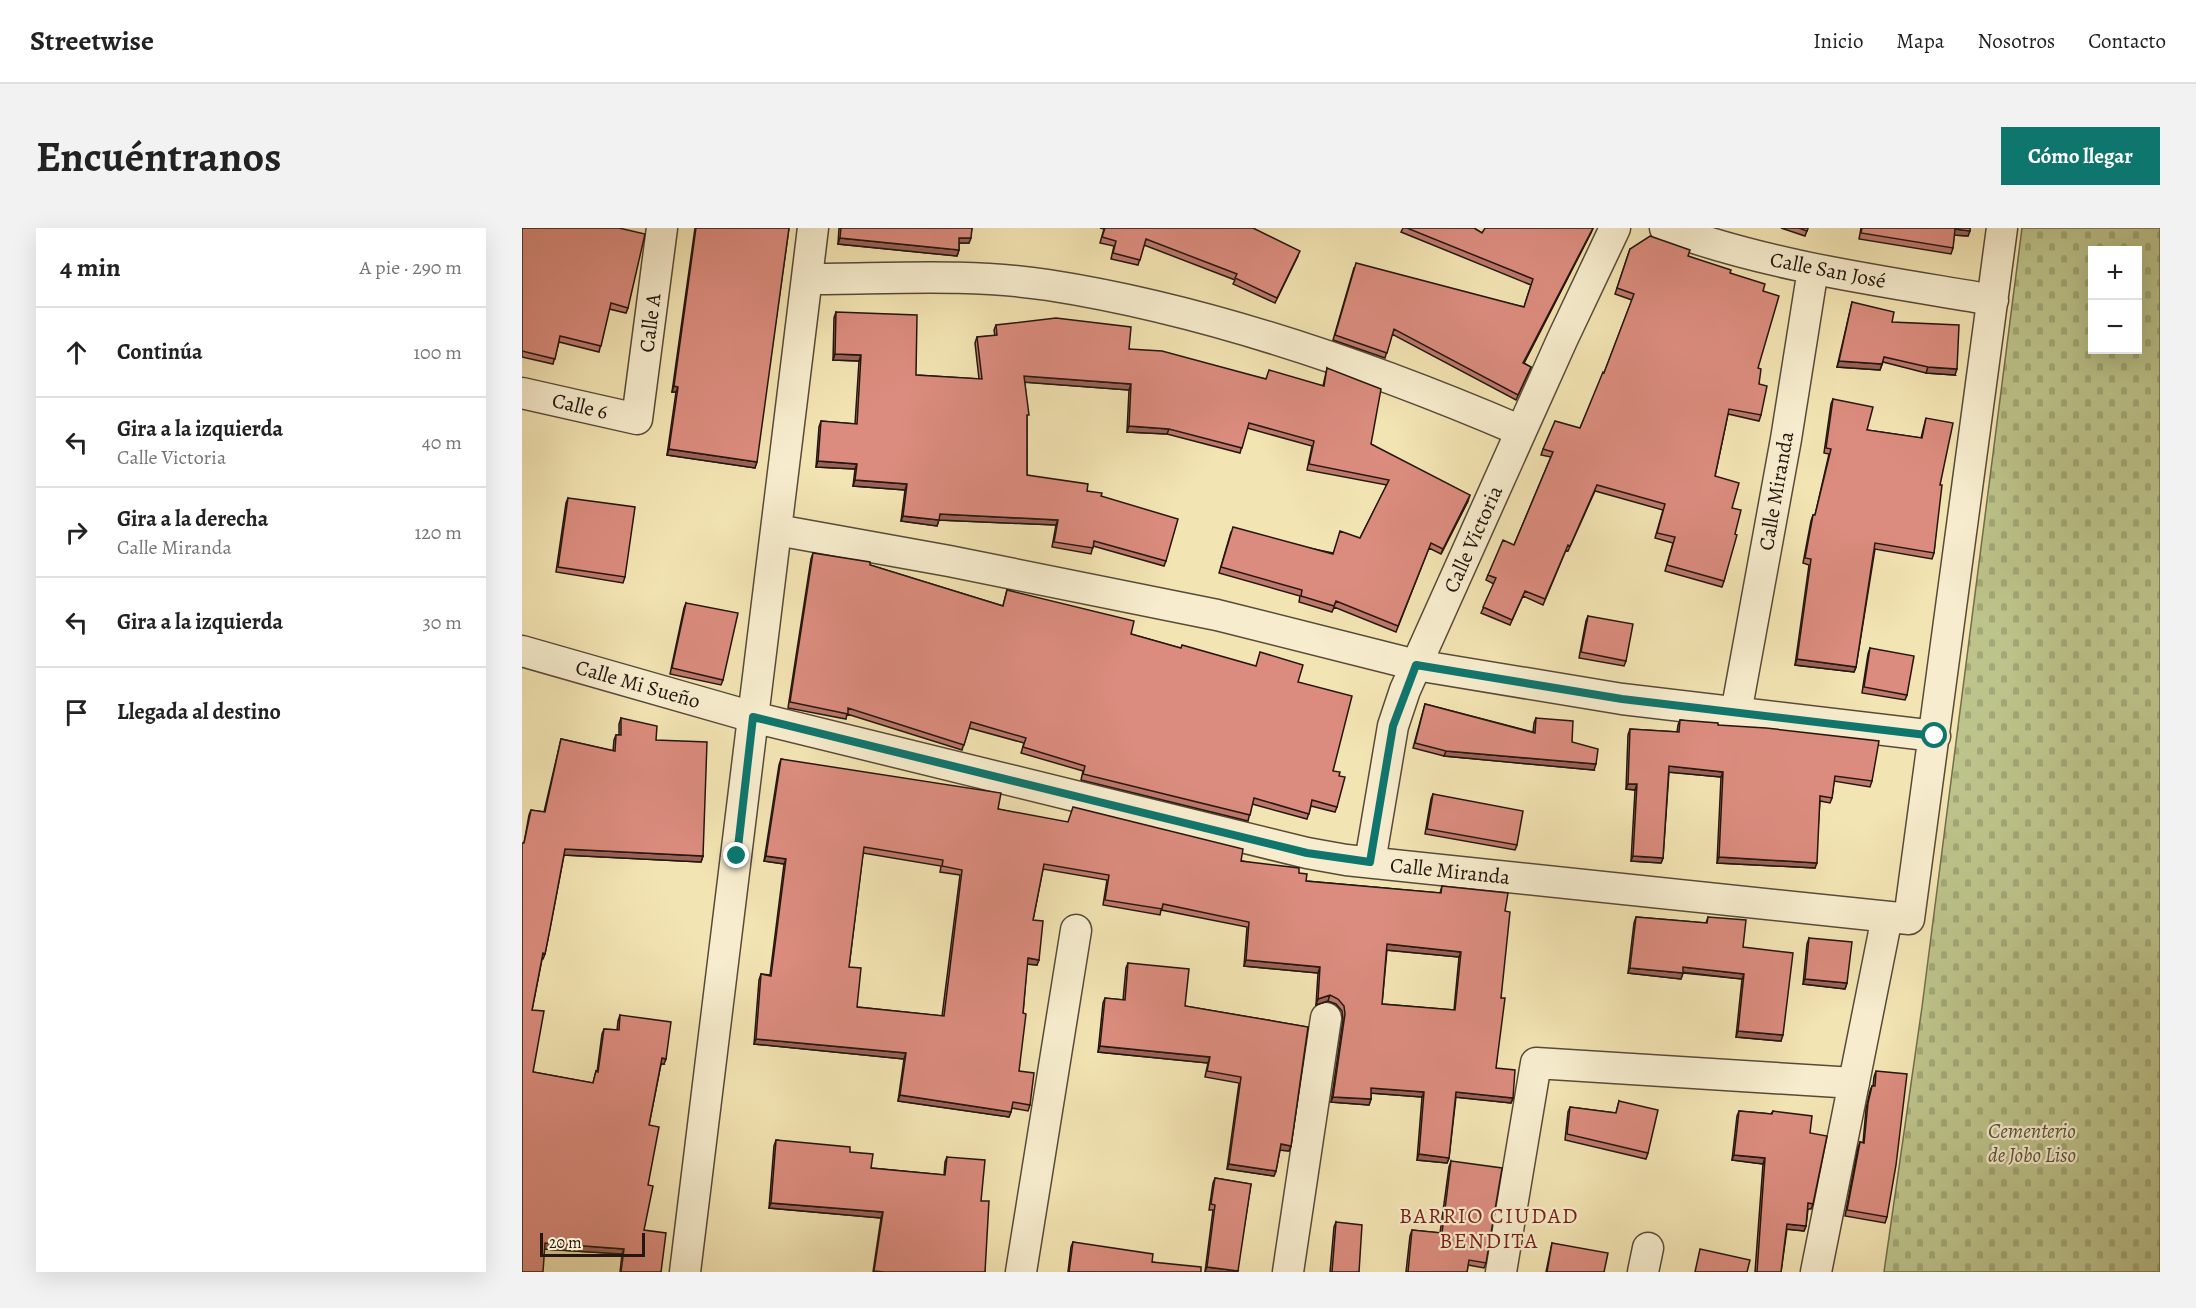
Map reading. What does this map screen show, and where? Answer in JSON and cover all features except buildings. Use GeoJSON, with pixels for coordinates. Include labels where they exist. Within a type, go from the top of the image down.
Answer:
{"type":"FeatureCollection","features":[{"type":"Feature","properties":{"kind":"street","name":"Calle A"},"geometry":{"type":"LineString","coordinates":[[638,419],[662,228]]}},
{"type":"Feature","properties":{"kind":"street"},"geometry":{"type":"LineString","coordinates":[[685,1272],[813,228]]}},
{"type":"Feature","properties":{"kind":"street","name":"Calle Victoria"},"geometry":{"type":"LineString","coordinates":[[1370,862],[1393,726],[1416,665],[1615,228]]}},
{"type":"Feature","properties":{"kind":"street","name":"Calle San José"},"geometry":{"type":"LineString","coordinates":[[1665,228],[1732,249],[1813,270],[1993,300]]}},
{"type":"Feature","properties":{"kind":"street"},"geometry":{"type":"LineString","coordinates":[[1816,1272],[1854,1083],[1898,918],[1935,736],[2002,228]]}},
{"type":"Feature","properties":{"kind":"street","name":"Calle Miranda"},"geometry":{"type":"LineString","coordinates":[[1736,713],[1786,439],[1813,270]]}},
{"type":"Feature","properties":{"kind":"street"},"geometry":{"type":"LineString","coordinates":[[808,279],[976,279],[1047,285],[1129,300],[1226,325],[1350,364],[1444,398],[1521,431]]}},
{"type":"Feature","properties":{"kind":"street","name":"Calle 6"},"geometry":{"type":"LineString","coordinates":[[522,393],[638,419]]}},
{"type":"Feature","properties":{"kind":"street"},"geometry":{"type":"LineString","coordinates":[[777,530],[950,561],[1217,615],[1416,665],[1622,699],[1935,736]]}},
{"type":"Feature","properties":{"kind":"street","name":"Calle Mi Sueño"},"geometry":{"type":"LineString","coordinates":[[522,651],[753,717]]}},
{"type":"Feature","properties":{"kind":"street","name":"Calle Miranda"},"geometry":{"type":"LineString","coordinates":[[753,717],[1307,853],[1370,862],[1898,918]]}},
{"type":"Feature","properties":{"kind":"street"},"geometry":{"type":"LineString","coordinates":[[1021,1272],[1076,930]]}},
{"type":"Feature","properties":{"kind":"street"},"geometry":{"type":"LineString","coordinates":[[1288,1272],[1326,1018]]}},
{"type":"Feature","properties":{"kind":"street"},"geometry":{"type":"LineString","coordinates":[[1501,1272],[1536,1063],[1854,1083]]}},
{"type":"Feature","properties":{"kind":"green space","name":"Cementerio de Jobo Liso"},"geometry":{"type":"Polygon","coordinates":[[[2022,228],[2160,228],[2160,1272],[1884,1272],[1922,1007],[2022,228]]]}},
{"type":"Feature","properties":{"kind":"district","name":"BARRIO CIUDAD BENDITA"},"geometry":{"type":"Point","coordinates":[1489,1228]}},
{"type":"Feature","properties":{"kind":"route"},"geometry":{"type":"LineString","coordinates":[[737,856],[753,717],[1307,853],[1370,862],[1393,726],[1416,665],[1622,699],[1935,736]]}}]}
